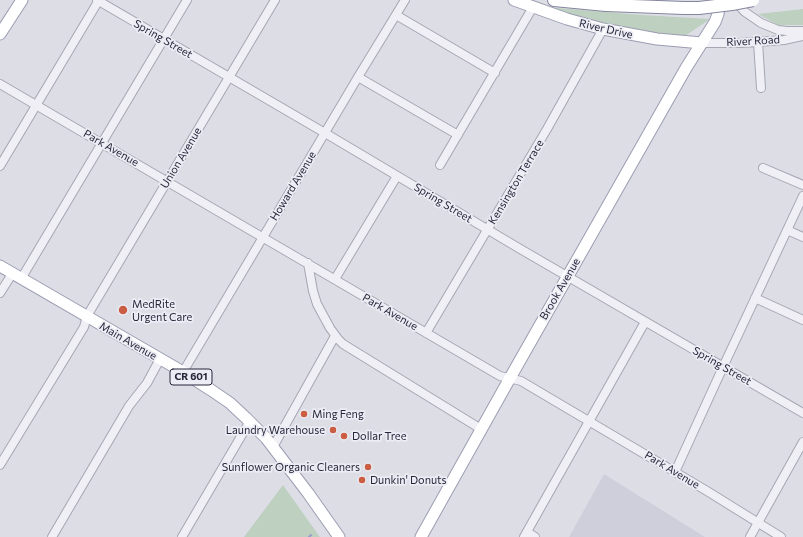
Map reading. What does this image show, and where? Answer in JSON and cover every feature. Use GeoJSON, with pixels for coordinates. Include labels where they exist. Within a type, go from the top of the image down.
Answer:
{"type":"FeatureCollection","features":[{"type":"Feature","properties":{"kind":"highway"},"geometry":{"type":"LineString","coordinates":[[554,0],[606,5],[732,4],[752,0]]}},
{"type":"Feature","properties":{"kind":"highway"},"geometry":{"type":"LineString","coordinates":[[670,0],[698,5],[742,0]]}},
{"type":"Feature","properties":{"kind":"main road"},"geometry":{"type":"LineString","coordinates":[[0,34],[22,0]]}},
{"type":"Feature","properties":{"kind":"main road","name":"River Drive"},"geometry":{"type":"LineString","coordinates":[[514,0],[567,20],[603,29],[673,41],[702,43]]}},
{"type":"Feature","properties":{"kind":"main road"},"geometry":{"type":"LineString","coordinates":[[673,41],[696,36],[710,28],[715,22],[718,14],[719,0]]}},
{"type":"Feature","properties":{"kind":"main road","name":"Brook Avenue"},"geometry":{"type":"LineString","coordinates":[[421,537],[686,68],[715,22]]}},
{"type":"Feature","properties":{"kind":"main road"},"geometry":{"type":"LineString","coordinates":[[673,41],[679,42],[685,49],[687,59],[686,68]]}},
{"type":"Feature","properties":{"kind":"main road","name":"Main Avenue"},"geometry":{"type":"LineString","coordinates":[[0,266],[183,372],[225,400],[250,421],[273,447],[338,537]]}},
{"type":"Feature","properties":{"kind":"street"},"geometry":{"type":"LineString","coordinates":[[0,166],[98,0]]}},
{"type":"Feature","properties":{"kind":"street","name":"Spring Street"},"geometry":{"type":"LineString","coordinates":[[98,0],[645,322],[803,413]]}},
{"type":"Feature","properties":{"kind":"street"},"geometry":{"type":"LineString","coordinates":[[0,293],[17,276],[102,143],[187,0]]}},
{"type":"Feature","properties":{"kind":"street","name":"Union Avenue"},"geometry":{"type":"LineString","coordinates":[[0,465],[84,327],[86,316],[275,0]]}},
{"type":"Feature","properties":{"kind":"street","name":"Howard Avenue"},"geometry":{"type":"LineString","coordinates":[[183,372],[405,0]]}},
{"type":"Feature","properties":{"kind":"street"},"geometry":{"type":"LineString","coordinates":[[733,0],[761,23],[778,30],[803,31]]}},
{"type":"Feature","properties":{"kind":"street"},"geometry":{"type":"LineString","coordinates":[[440,165],[534,8]]}},
{"type":"Feature","properties":{"kind":"street"},"geometry":{"type":"LineString","coordinates":[[396,15],[495,72]]}},
{"type":"Feature","properties":{"kind":"street","name":"Kensington Terrace"},"geometry":{"type":"LineString","coordinates":[[426,333],[547,129],[603,29]]}},
{"type":"Feature","properties":{"kind":"street","name":"River Road"},"geometry":{"type":"LineString","coordinates":[[702,43],[758,42],[784,40],[803,36]]}},
{"type":"Feature","properties":{"kind":"street"},"geometry":{"type":"LineString","coordinates":[[758,42],[761,88]]}},
{"type":"Feature","properties":{"kind":"street"},"geometry":{"type":"LineString","coordinates":[[358,77],[458,135]]}},
{"type":"Feature","properties":{"kind":"street","name":"Park Avenue"},"geometry":{"type":"LineString","coordinates":[[0,84],[500,376],[521,381],[675,472],[781,537]]}},
{"type":"Feature","properties":{"kind":"street"},"geometry":{"type":"LineString","coordinates":[[763,168],[803,185]]}},
{"type":"Feature","properties":{"kind":"street"},"geometry":{"type":"LineString","coordinates":[[335,279],[397,176]]}},
{"type":"Feature","properties":{"kind":"street"},"geometry":{"type":"LineString","coordinates":[[675,472],[803,196]]}},
{"type":"Feature","properties":{"kind":"street"},"geometry":{"type":"LineString","coordinates":[[787,230],[803,237]]}},
{"type":"Feature","properties":{"kind":"street"},"geometry":{"type":"LineString","coordinates":[[308,263],[312,291],[317,304],[335,336],[343,344],[481,429]]}},
{"type":"Feature","properties":{"kind":"street"},"geometry":{"type":"LineString","coordinates":[[755,298],[803,320]]}},
{"type":"Feature","properties":{"kind":"street"},"geometry":{"type":"LineString","coordinates":[[535,537],[525,535],[645,322]]}},
{"type":"Feature","properties":{"kind":"street"},"geometry":{"type":"LineString","coordinates":[[273,447],[335,336]]}},
{"type":"Feature","properties":{"kind":"street"},"geometry":{"type":"LineString","coordinates":[[52,537],[129,406],[147,382],[160,359]]}},
{"type":"Feature","properties":{"kind":"street"},"geometry":{"type":"LineString","coordinates":[[182,537],[250,421]]}},
{"type":"Feature","properties":{"kind":"street"},"geometry":{"type":"LineString","coordinates":[[750,537],[803,442]]}},
{"type":"Feature","properties":{"kind":"shaded area"},"geometry":{"type":"Polygon","coordinates":[[[604,474],[705,537],[569,537],[604,474]]]}},
{"type":"Feature","properties":{"kind":"green space"},"geometry":{"type":"Polygon","coordinates":[[[544,7],[710,19],[685,36],[643,33],[560,14],[544,7]]]}},
{"type":"Feature","properties":{"kind":"green space"},"geometry":{"type":"Polygon","coordinates":[[[803,9],[803,25],[778,25],[758,14],[803,9]]]}},
{"type":"Feature","properties":{"kind":"green space"},"geometry":{"type":"Polygon","coordinates":[[[283,485],[320,537],[244,537],[283,485]]]}},
{"type":"Feature","properties":{"kind":"place","name":"MedRite Urgent Care"},"geometry":{"type":"Point","coordinates":[123,310]}},
{"type":"Feature","properties":{"kind":"place","name":"Ming Feng"},"geometry":{"type":"Point","coordinates":[304,414]}},
{"type":"Feature","properties":{"kind":"place","name":"Laundry Warehouse"},"geometry":{"type":"Point","coordinates":[333,430]}},
{"type":"Feature","properties":{"kind":"place","name":"Dollar Tree"},"geometry":{"type":"Point","coordinates":[344,436]}},
{"type":"Feature","properties":{"kind":"place","name":"Sunflower Organic Cleaners"},"geometry":{"type":"Point","coordinates":[368,467]}},
{"type":"Feature","properties":{"kind":"place","name":"Dunkin' Donuts"},"geometry":{"type":"Point","coordinates":[362,480]}}]}
